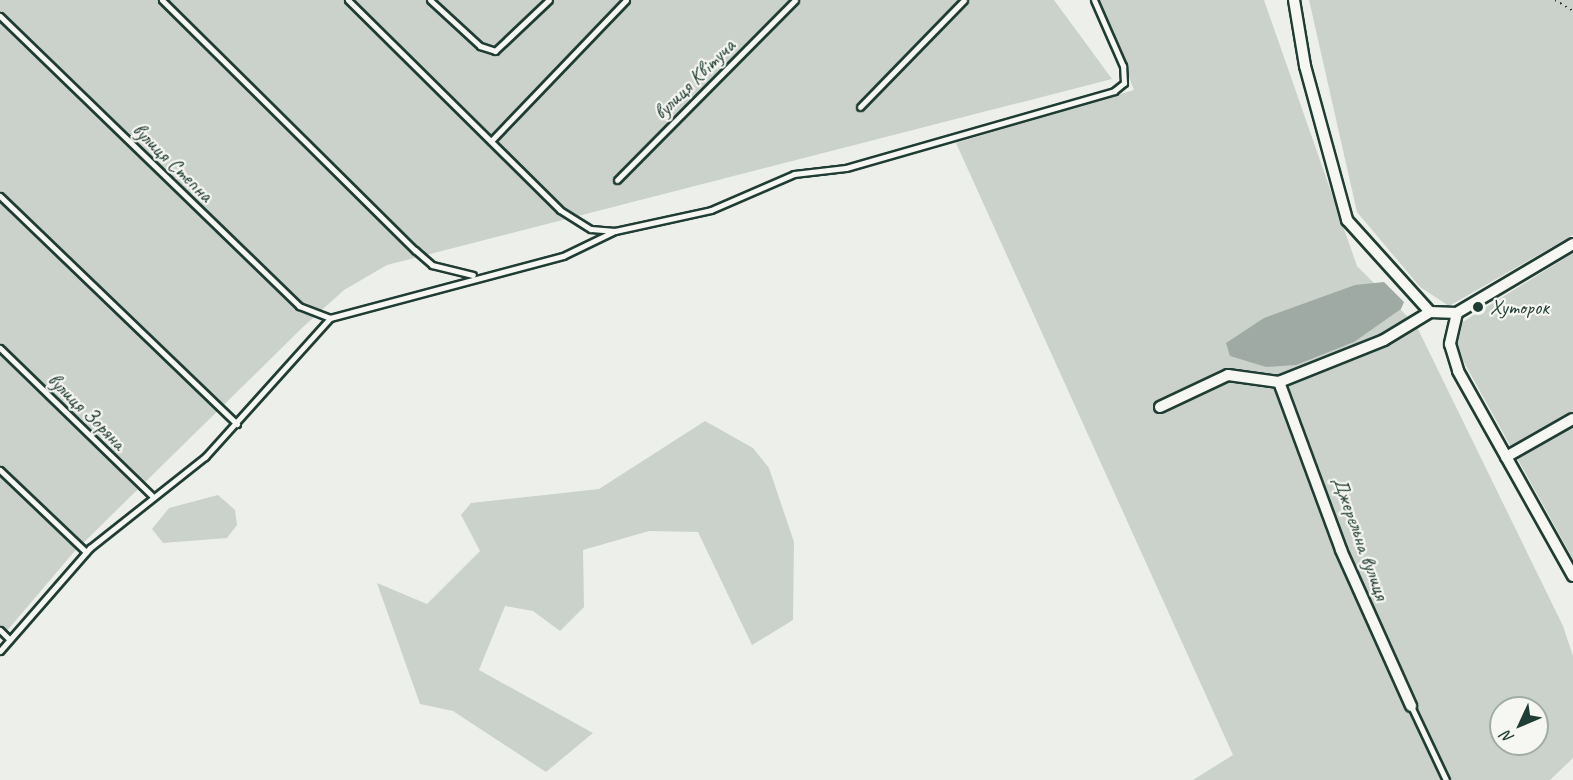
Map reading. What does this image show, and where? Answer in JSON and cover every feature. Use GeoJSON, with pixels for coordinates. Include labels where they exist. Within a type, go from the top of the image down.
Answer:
{"type":"FeatureCollection","features":[{"type":"Feature","properties":{"kind":"street"},"geometry":{"type":"LineString","coordinates":[[1294,0],[1305,66],[1347,220],[1430,312]]}},
{"type":"Feature","properties":{"kind":"street"},"geometry":{"type":"LineString","coordinates":[[1160,407],[1228,375],[1279,382],[1384,340],[1430,312],[1457,313],[1573,244]]}},
{"type":"Feature","properties":{"kind":"street"},"geometry":{"type":"LineString","coordinates":[[1457,313],[1450,344],[1458,371],[1573,576]]}},
{"type":"Feature","properties":{"kind":"street","name":"Джерельна вулиця"},"geometry":{"type":"LineString","coordinates":[[1279,382],[1341,550],[1411,706]]}},
{"type":"Feature","properties":{"kind":"street"},"geometry":{"type":"LineString","coordinates":[[1506,457],[1573,419]]}},
{"type":"Feature","properties":{"kind":"lane"},"geometry":{"type":"LineString","coordinates":[[162,0],[432,266],[478,276]]}},
{"type":"Feature","properties":{"kind":"lane"},"geometry":{"type":"LineString","coordinates":[[348,0],[572,220],[591,229],[615,231]]}},
{"type":"Feature","properties":{"kind":"lane"},"geometry":{"type":"LineString","coordinates":[[429,0],[480,46],[495,51],[549,0]]}},
{"type":"Feature","properties":{"kind":"lane"},"geometry":{"type":"LineString","coordinates":[[491,141],[626,0]]}},
{"type":"Feature","properties":{"kind":"lane","name":"вулиця Квітуча"},"geometry":{"type":"LineString","coordinates":[[617,180],[795,0]]}},
{"type":"Feature","properties":{"kind":"lane"},"geometry":{"type":"LineString","coordinates":[[860,107],[964,0]]}},
{"type":"Feature","properties":{"kind":"lane"},"geometry":{"type":"LineString","coordinates":[[0,651],[8,638],[86,552],[152,496],[190,470],[237,424],[330,318],[478,276],[563,256],[615,231],[711,210],[794,174],[846,168],[1114,91],[1124,83],[1123,66],[1094,0]]}},
{"type":"Feature","properties":{"kind":"lane","name":"вулиця Степна"},"geometry":{"type":"LineString","coordinates":[[0,16],[299,306],[330,318]]}},
{"type":"Feature","properties":{"kind":"lane"},"geometry":{"type":"LineString","coordinates":[[0,196],[237,424]]}},
{"type":"Feature","properties":{"kind":"lane","name":"вулиця Зоряна"},"geometry":{"type":"LineString","coordinates":[[0,348],[152,496]]}},
{"type":"Feature","properties":{"kind":"lane"},"geometry":{"type":"LineString","coordinates":[[0,470],[86,552]]}},
{"type":"Feature","properties":{"kind":"lane"},"geometry":{"type":"LineString","coordinates":[[0,630],[8,638]]}},
{"type":"Feature","properties":{"kind":"lane"},"geometry":{"type":"LineString","coordinates":[[1411,706],[1446,780]]}},
{"type":"Feature","properties":{"kind":"path"},"geometry":{"type":"LineString","coordinates":[[1555,0],[1573,11]]}},
{"type":"Feature","properties":{"kind":"shaded area"},"geometry":{"type":"Polygon","coordinates":[[[0,0],[1054,0],[1112,79],[387,265],[344,290],[302,328],[73,553],[0,639],[0,0]]]}},
{"type":"Feature","properties":{"kind":"shaded area"},"geometry":{"type":"Polygon","coordinates":[[[1099,0],[1264,0],[1357,266],[1416,325],[1563,626],[1573,656],[1573,758],[1550,780],[1193,780],[1233,755],[956,143],[1134,90],[1099,0]]]}},
{"type":"Feature","properties":{"kind":"shaded area"},"geometry":{"type":"Polygon","coordinates":[[[1309,0],[1573,0],[1573,235],[1449,306],[1420,287],[1357,212],[1309,0]]]}},
{"type":"Feature","properties":{"kind":"shaded area"},"geometry":{"type":"Polygon","coordinates":[[[1573,253],[1573,559],[1456,348],[1461,323],[1573,253]]]}},
{"type":"Feature","properties":{"kind":"shaded area"},"geometry":{"type":"Polygon","coordinates":[[[1384,282],[1404,302],[1401,309],[1354,342],[1296,365],[1266,367],[1230,356],[1226,343],[1264,318],[1355,285],[1384,282]]]}},
{"type":"Feature","properties":{"kind":"shaded area"},"geometry":{"type":"Polygon","coordinates":[[[705,421],[753,448],[769,468],[794,542],[793,620],[752,645],[698,532],[649,531],[583,550],[584,607],[560,631],[533,611],[505,606],[479,670],[593,733],[546,772],[453,711],[420,704],[377,583],[427,604],[480,551],[461,515],[471,503],[599,489],[705,421]]]}},
{"type":"Feature","properties":{"kind":"shaded area"},"geometry":{"type":"Polygon","coordinates":[[[218,495],[235,510],[237,525],[227,538],[163,543],[152,529],[169,508],[218,495]]]}},
{"type":"Feature","properties":{"kind":"place","name":"Хуторок"},"geometry":{"type":"Point","coordinates":[1478,307]}}]}
